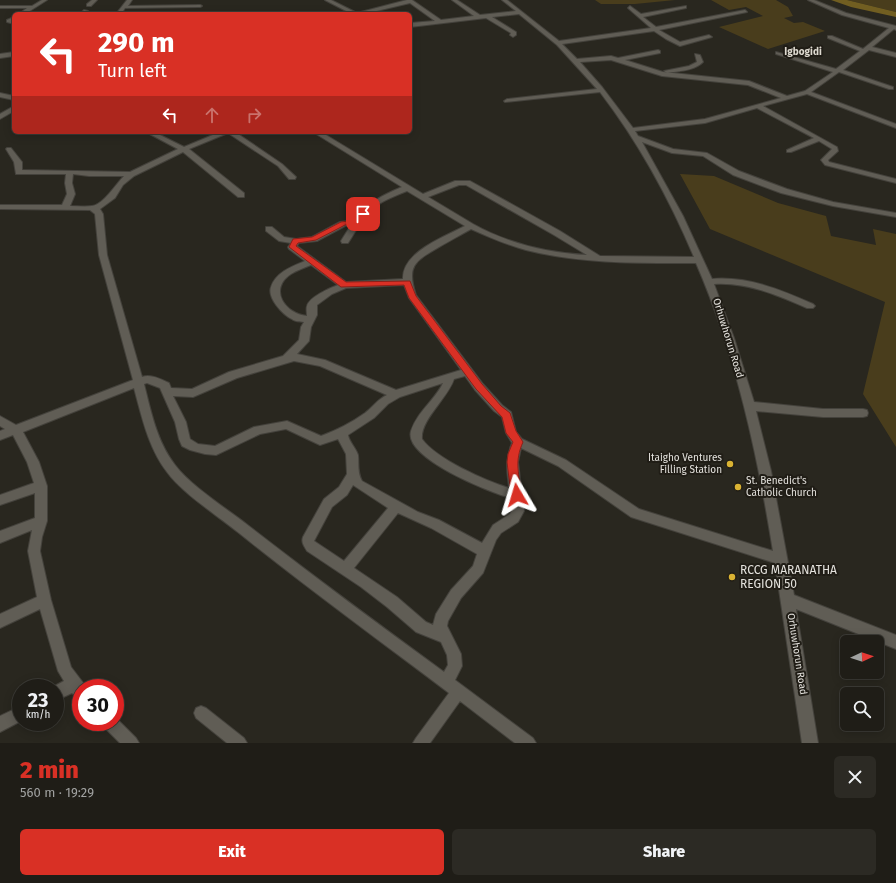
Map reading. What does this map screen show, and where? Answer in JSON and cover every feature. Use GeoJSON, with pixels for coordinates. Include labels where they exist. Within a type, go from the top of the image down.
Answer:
{"type":"FeatureCollection","features":[{"type":"Feature","properties":{"kind":"street"},"geometry":{"type":"LineString","coordinates":[[25,12],[45,0]]}},
{"type":"Feature","properties":{"kind":"street"},"geometry":{"type":"LineString","coordinates":[[89,5],[95,0]]}},
{"type":"Feature","properties":{"kind":"street"},"geometry":{"type":"LineString","coordinates":[[120,12],[130,0]]}},
{"type":"Feature","properties":{"kind":"street"},"geometry":{"type":"LineString","coordinates":[[159,12],[168,0]]}},
{"type":"Feature","properties":{"kind":"street"},"geometry":{"type":"LineString","coordinates":[[329,1],[336,0]]}},
{"type":"Feature","properties":{"kind":"street"},"geometry":{"type":"LineString","coordinates":[[365,12],[410,0],[439,21]]}},
{"type":"Feature","properties":{"kind":"street"},"geometry":{"type":"LineString","coordinates":[[454,0],[479,16]]}},
{"type":"Feature","properties":{"kind":"street","name":"Orhuwhorun Road"},"geometry":{"type":"LineString","coordinates":[[504,0],[559,43],[602,90],[637,138],[663,182],[700,260],[728,337],[757,436],[770,496],[781,559],[810,743]]}},
{"type":"Feature","properties":{"kind":"street"},"geometry":{"type":"LineString","coordinates":[[810,0],[844,14],[894,28]]}},
{"type":"Feature","properties":{"kind":"street"},"geometry":{"type":"LineString","coordinates":[[196,12],[203,1]]}},
{"type":"Feature","properties":{"kind":"street"},"geometry":{"type":"LineString","coordinates":[[329,1],[353,12]]}},
{"type":"Feature","properties":{"kind":"street"},"geometry":{"type":"LineString","coordinates":[[124,7],[162,8],[200,6]]}},
{"type":"Feature","properties":{"kind":"street"},"geometry":{"type":"LineString","coordinates":[[0,7],[34,7]]}},
{"type":"Feature","properties":{"kind":"street"},"geometry":{"type":"LineString","coordinates":[[630,7],[656,29],[680,44],[709,37]]}},
{"type":"Feature","properties":{"kind":"street"},"geometry":{"type":"LineString","coordinates":[[640,16],[684,7]]}},
{"type":"Feature","properties":{"kind":"street"},"geometry":{"type":"LineString","coordinates":[[559,43],[656,29],[745,11]]}},
{"type":"Feature","properties":{"kind":"street"},"geometry":{"type":"LineString","coordinates":[[412,25],[520,12]]}},
{"type":"Feature","properties":{"kind":"street"},"geometry":{"type":"LineString","coordinates":[[487,16],[510,30],[514,33],[513,35]]}},
{"type":"Feature","properties":{"kind":"street"},"geometry":{"type":"LineString","coordinates":[[1,21],[11,22]]}},
{"type":"Feature","properties":{"kind":"street"},"geometry":{"type":"LineString","coordinates":[[631,130],[705,121],[807,92],[838,71],[894,28]]}},
{"type":"Feature","properties":{"kind":"street"},"geometry":{"type":"LineString","coordinates":[[830,37],[866,49],[896,55]]}},
{"type":"Feature","properties":{"kind":"street"},"geometry":{"type":"LineString","coordinates":[[618,60],[658,52]]}},
{"type":"Feature","properties":{"kind":"street"},"geometry":{"type":"LineString","coordinates":[[778,53],[891,88]]}},
{"type":"Feature","properties":{"kind":"street"},"geometry":{"type":"LineString","coordinates":[[0,56],[12,54]]}},
{"type":"Feature","properties":{"kind":"street"},"geometry":{"type":"LineString","coordinates":[[654,72],[682,69],[695,65],[700,62],[697,55]]}},
{"type":"Feature","properties":{"kind":"street"},"geometry":{"type":"LineString","coordinates":[[575,61],[608,58],[654,72],[743,82],[786,98]]}},
{"type":"Feature","properties":{"kind":"street"},"geometry":{"type":"LineString","coordinates":[[507,101],[602,90]]}},
{"type":"Feature","properties":{"kind":"street"},"geometry":{"type":"LineString","coordinates":[[807,92],[896,126]]}},
{"type":"Feature","properties":{"kind":"street"},"geometry":{"type":"LineString","coordinates":[[0,95],[12,98]]}},
{"type":"Feature","properties":{"kind":"street"},"geometry":{"type":"LineString","coordinates":[[758,106],[835,148],[835,152],[824,160],[827,164],[896,181]]}},
{"type":"Feature","properties":{"kind":"street"},"geometry":{"type":"LineString","coordinates":[[0,117],[12,109]]}},
{"type":"Feature","properties":{"kind":"street"},"geometry":{"type":"LineString","coordinates":[[153,134],[177,147],[184,149],[242,195]]}},
{"type":"Feature","properties":{"kind":"street"},"geometry":{"type":"LineString","coordinates":[[0,207],[95,209],[112,196],[120,184],[130,174],[221,134]]}},
{"type":"Feature","properties":{"kind":"street"},"geometry":{"type":"LineString","coordinates":[[234,134],[280,165],[292,177]]}},
{"type":"Feature","properties":{"kind":"street"},"geometry":{"type":"LineString","coordinates":[[319,134],[421,197],[471,226],[498,239],[543,253],[569,257],[601,260],[700,260]]}},
{"type":"Feature","properties":{"kind":"street"},"geometry":{"type":"LineString","coordinates":[[637,138],[672,151],[705,154],[736,173],[784,192],[833,204],[896,215]]}},
{"type":"Feature","properties":{"kind":"street"},"geometry":{"type":"LineString","coordinates":[[789,151],[820,139]]}},
{"type":"Feature","properties":{"kind":"street"},"geometry":{"type":"LineString","coordinates":[[9,149],[18,162],[19,172],[130,174]]}},
{"type":"Feature","properties":{"kind":"street"},"geometry":{"type":"LineString","coordinates":[[64,208],[71,194],[68,179],[70,173]]}},
{"type":"Feature","properties":{"kind":"street"},"geometry":{"type":"LineString","coordinates":[[421,197],[458,183],[467,183],[557,233],[601,260]]}},
{"type":"Feature","properties":{"kind":"street"},"geometry":{"type":"LineString","coordinates":[[345,241],[363,214],[372,205],[396,192],[407,188]]}},
{"type":"Feature","properties":{"kind":"street"},"geometry":{"type":"LineString","coordinates":[[95,209],[99,214],[103,255],[149,426],[158,447],[171,469],[186,484],[282,560],[528,743]]}},
{"type":"Feature","properties":{"kind":"street"},"geometry":{"type":"LineString","coordinates":[[269,229],[282,239],[296,241],[314,239],[343,224],[358,222]]}},
{"type":"Feature","properties":{"kind":"street"},"geometry":{"type":"LineString","coordinates":[[471,226],[417,256],[411,263],[407,273],[407,282],[412,296],[468,372],[484,392],[507,416],[511,433],[518,442],[562,463],[635,513],[781,559]]}},
{"type":"Feature","properties":{"kind":"street"},"geometry":{"type":"LineString","coordinates":[[296,241],[292,247],[344,285]]}},
{"type":"Feature","properties":{"kind":"street"},"geometry":{"type":"LineString","coordinates":[[310,319],[296,318],[281,306],[275,293],[275,287],[287,272],[312,261]]}},
{"type":"Feature","properties":{"kind":"street"},"geometry":{"type":"LineString","coordinates":[[709,282],[727,280],[751,285],[777,292],[810,306]]}},
{"type":"Feature","properties":{"kind":"street"},"geometry":{"type":"LineString","coordinates":[[287,358],[304,341],[306,327],[312,315],[311,307],[313,303],[338,287],[344,285],[407,282]]}},
{"type":"Feature","properties":{"kind":"street"},"geometry":{"type":"LineString","coordinates":[[167,392],[193,393],[233,375],[294,357],[322,363],[357,379],[396,394]]}},
{"type":"Feature","properties":{"kind":"street"},"geometry":{"type":"LineString","coordinates":[[0,436],[146,380],[155,381],[165,386],[183,429],[184,439],[188,444],[208,451],[216,450],[258,430],[287,425],[320,441],[342,433],[370,415],[384,401],[396,394],[468,372]]}},
{"type":"Feature","properties":{"kind":"street"},"geometry":{"type":"LineString","coordinates":[[450,377],[448,384],[421,423],[416,433],[417,441],[425,450],[471,478],[484,485],[517,495]]}},
{"type":"Feature","properties":{"kind":"street"},"geometry":{"type":"LineString","coordinates":[[749,406],[823,413],[863,413]]}},
{"type":"Feature","properties":{"kind":"street"},"geometry":{"type":"LineString","coordinates":[[0,420],[16,431],[33,462],[41,486],[41,521],[36,537],[34,551],[44,600],[65,671],[72,680]]}},
{"type":"Feature","properties":{"kind":"street"},"geometry":{"type":"LineString","coordinates":[[342,433],[343,439],[352,454],[353,475],[358,484],[396,507],[435,524],[484,551]]}},
{"type":"Feature","properties":{"kind":"street"},"geometry":{"type":"LineString","coordinates":[[446,682],[455,666],[454,654],[440,627],[441,619],[456,594],[478,569],[484,551],[497,528],[514,518],[518,511],[512,462],[513,454],[518,442]]}},
{"type":"Feature","properties":{"kind":"street"},"geometry":{"type":"LineString","coordinates":[[353,475],[343,491],[328,503],[309,536],[308,541],[311,547],[346,569],[392,602],[421,627],[444,637]]}},
{"type":"Feature","properties":{"kind":"street"},"geometry":{"type":"LineString","coordinates":[[0,500],[41,486]]}},
{"type":"Feature","properties":{"kind":"street"},"geometry":{"type":"LineString","coordinates":[[346,569],[396,507]]}},
{"type":"Feature","properties":{"kind":"street"},"geometry":{"type":"LineString","coordinates":[[0,537],[41,521]]}},
{"type":"Feature","properties":{"kind":"street"},"geometry":{"type":"LineString","coordinates":[[0,621],[44,600]]}},
{"type":"Feature","properties":{"kind":"street"},"geometry":{"type":"LineString","coordinates":[[788,600],[896,642]]}},
{"type":"Feature","properties":{"kind":"street"},"geometry":{"type":"LineString","coordinates":[[421,743],[458,692]]}},
{"type":"Feature","properties":{"kind":"street"},"geometry":{"type":"LineString","coordinates":[[201,713],[239,743]]}},
{"type":"Feature","properties":{"kind":"street"},"geometry":{"type":"LineString","coordinates":[[0,724],[12,718]]}},
{"type":"Feature","properties":{"kind":"street"},"geometry":{"type":"LineString","coordinates":[[118,731],[131,743]]}},
{"type":"Feature","properties":{"kind":"shaded area"},"geometry":{"type":"Polygon","coordinates":[[[595,0],[675,0],[635,4],[601,4],[595,0]]]}},
{"type":"Feature","properties":{"kind":"shaded area"},"geometry":{"type":"Polygon","coordinates":[[[711,0],[776,0],[788,7],[793,16],[784,18],[794,23],[803,22],[825,31],[768,49],[719,27],[763,16],[746,7],[729,10],[711,0]]]}},
{"type":"Feature","properties":{"kind":"shaded area"},"geometry":{"type":"Polygon","coordinates":[[[831,0],[847,0],[896,12],[896,17],[851,7],[831,0]]]}},
{"type":"Feature","properties":{"kind":"shaded area"},"geometry":{"type":"Polygon","coordinates":[[[847,0],[896,0],[896,12],[847,0]]]}},
{"type":"Feature","properties":{"kind":"shaded area"},"geometry":{"type":"Polygon","coordinates":[[[680,174],[714,176],[778,203],[826,216],[831,236],[876,245],[873,229],[896,234],[896,447],[863,394],[885,302],[710,229],[680,174]]]}},
{"type":"Feature","properties":{"kind":"place","name":"Itaigho Ventures Filling Station"},"geometry":{"type":"Point","coordinates":[730,464]}},
{"type":"Feature","properties":{"kind":"place","name":"St. Benedict's Catholic Church"},"geometry":{"type":"Point","coordinates":[738,487]}},
{"type":"Feature","properties":{"kind":"place","name":"RCCG MARANATHA REGION 50"},"geometry":{"type":"Point","coordinates":[732,577]}},
{"type":"Feature","properties":{"kind":"district","name":"Igbogidi"},"geometry":{"type":"Point","coordinates":[803,52]}},
{"type":"Feature","properties":{"kind":"route"},"geometry":{"type":"LineString","coordinates":[[363,214],[358,222],[343,224],[314,239],[296,241],[292,247],[344,285],[407,282],[412,296],[479,387],[507,416],[510,423],[511,433],[518,442],[513,454],[512,462],[517,495]]}}]}
